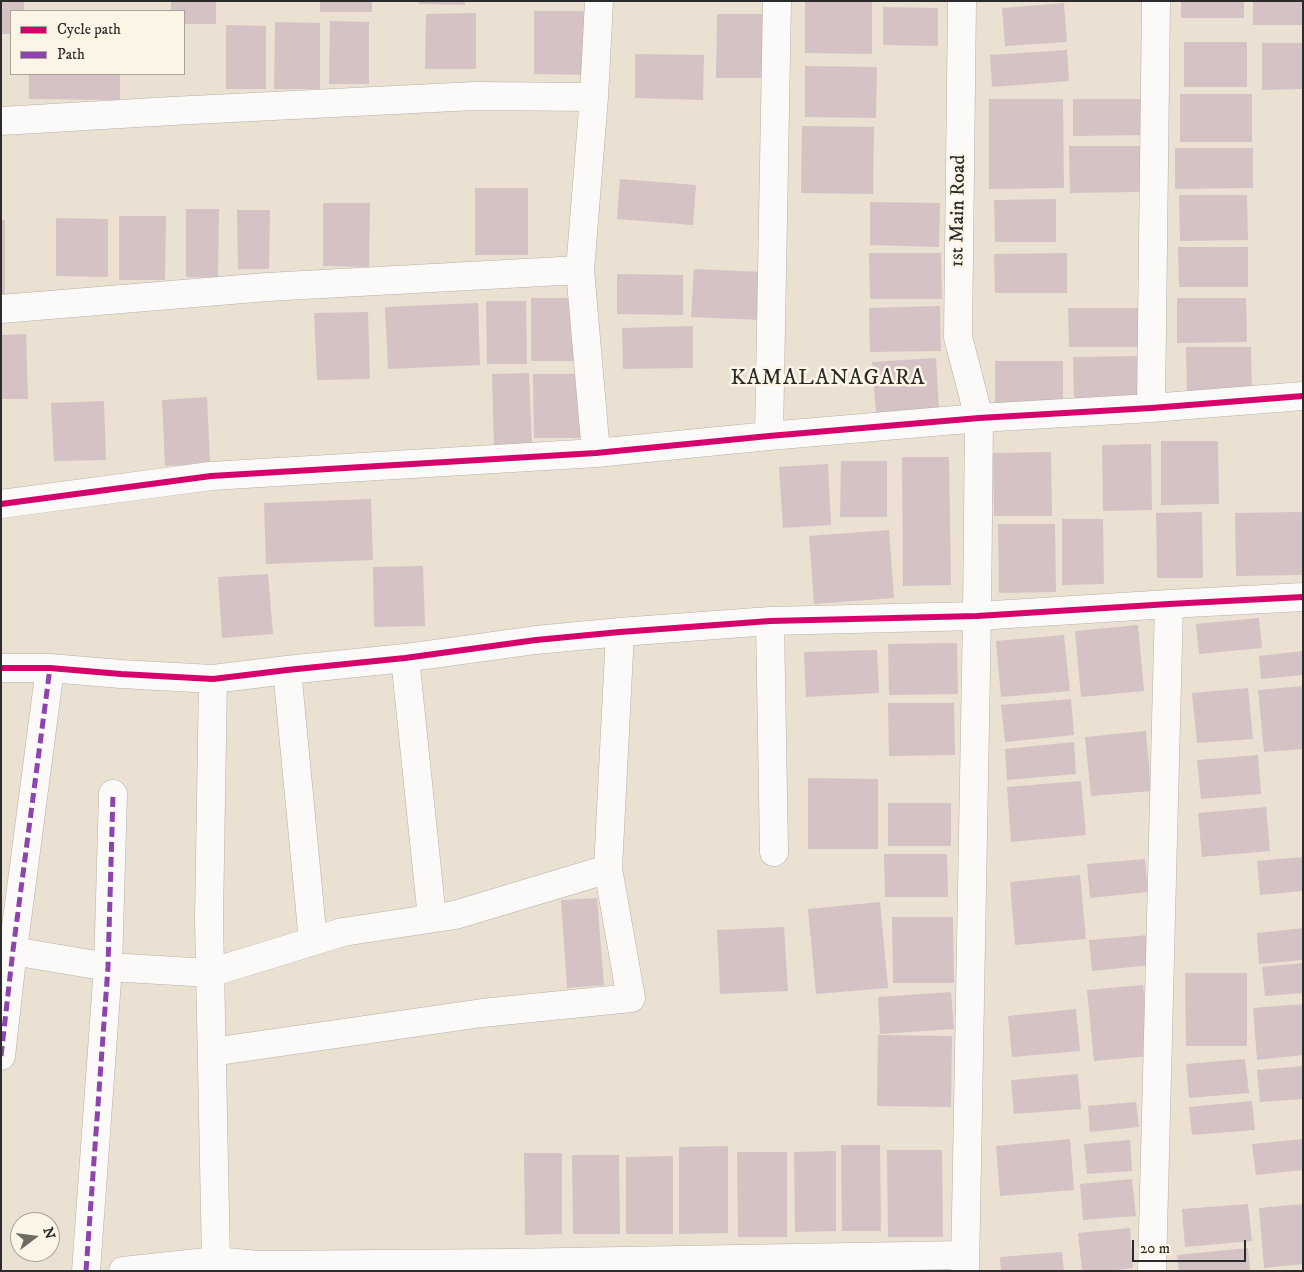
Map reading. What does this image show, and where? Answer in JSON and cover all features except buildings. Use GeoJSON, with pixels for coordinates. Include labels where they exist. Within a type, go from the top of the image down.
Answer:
{"type":"FeatureCollection","features":[{"type":"Feature","properties":{"kind":"street"},"geometry":{"type":"LineString","coordinates":[[596,453],[580,270],[594,97],[598,1]]}},
{"type":"Feature","properties":{"kind":"street"},"geometry":{"type":"LineString","coordinates":[[769,436],[776,1]]}},
{"type":"Feature","properties":{"kind":"street","name":"1st Main Road"},"geometry":{"type":"LineString","coordinates":[[962,1],[958,337],[979,418],[965,1263]]}},
{"type":"Feature","properties":{"kind":"street"},"geometry":{"type":"LineString","coordinates":[[1151,408],[1156,1]]}},
{"type":"Feature","properties":{"kind":"street"},"geometry":{"type":"LineString","coordinates":[[1,121],[475,96],[594,97]]}},
{"type":"Feature","properties":{"kind":"street"},"geometry":{"type":"LineString","coordinates":[[1,309],[268,288],[580,270]]}},
{"type":"Feature","properties":{"kind":"street"},"geometry":{"type":"LineString","coordinates":[[1,504],[211,476],[596,453],[979,418],[1151,408],[1303,396]]}},
{"type":"Feature","properties":{"kind":"street"},"geometry":{"type":"LineString","coordinates":[[1,668],[50,668],[213,679],[405,658],[536,640],[620,632],[770,621],[977,616],[1303,597]]}},
{"type":"Feature","properties":{"kind":"street"},"geometry":{"type":"LineString","coordinates":[[1152,1271],[1169,604]]}},
{"type":"Feature","properties":{"kind":"street"},"geometry":{"type":"LineString","coordinates":[[770,621],[774,852]]}},
{"type":"Feature","properties":{"kind":"street"},"geometry":{"type":"LineString","coordinates":[[212,1052],[482,1013],[631,998],[608,869],[620,632]]}},
{"type":"Feature","properties":{"kind":"street"},"geometry":{"type":"LineString","coordinates":[[405,658],[432,918]]}},
{"type":"Feature","properties":{"kind":"street"},"geometry":{"type":"LineString","coordinates":[[1,1056],[7,949],[50,668]]}},
{"type":"Feature","properties":{"kind":"street"},"geometry":{"type":"LineString","coordinates":[[287,670],[313,941]]}},
{"type":"Feature","properties":{"kind":"street"},"geometry":{"type":"LineString","coordinates":[[213,679],[209,919],[215,1266]]}},
{"type":"Feature","properties":{"kind":"street"},"geometry":{"type":"LineString","coordinates":[[86,1271],[108,967],[113,794]]}},
{"type":"Feature","properties":{"kind":"street"},"geometry":{"type":"LineString","coordinates":[[7,949],[108,967],[210,973],[343,932],[455,915],[608,869]]}},
{"type":"Feature","properties":{"kind":"street"},"geometry":{"type":"LineString","coordinates":[[124,1271],[257,1265],[965,1263]]}},
{"type":"Feature","properties":{"kind":"marked path"},"geometry":{"type":"LineString","coordinates":[[1,1056],[50,668]]}},
{"type":"Feature","properties":{"kind":"marked path"},"geometry":{"type":"LineString","coordinates":[[86,1271],[108,967],[113,794]]}},
{"type":"Feature","properties":{"kind":"cycle path"},"geometry":{"type":"LineString","coordinates":[[1,504],[211,476],[596,453],[979,418],[1151,408],[1303,396]]}},
{"type":"Feature","properties":{"kind":"cycle path"},"geometry":{"type":"LineString","coordinates":[[1,668],[50,668],[213,679],[405,658],[536,640],[620,632],[770,621],[977,616],[1303,597]]}},
{"type":"Feature","properties":{"kind":"district","name":"KAMALANAGARA"},"geometry":{"type":"Point","coordinates":[828,379]}}]}
